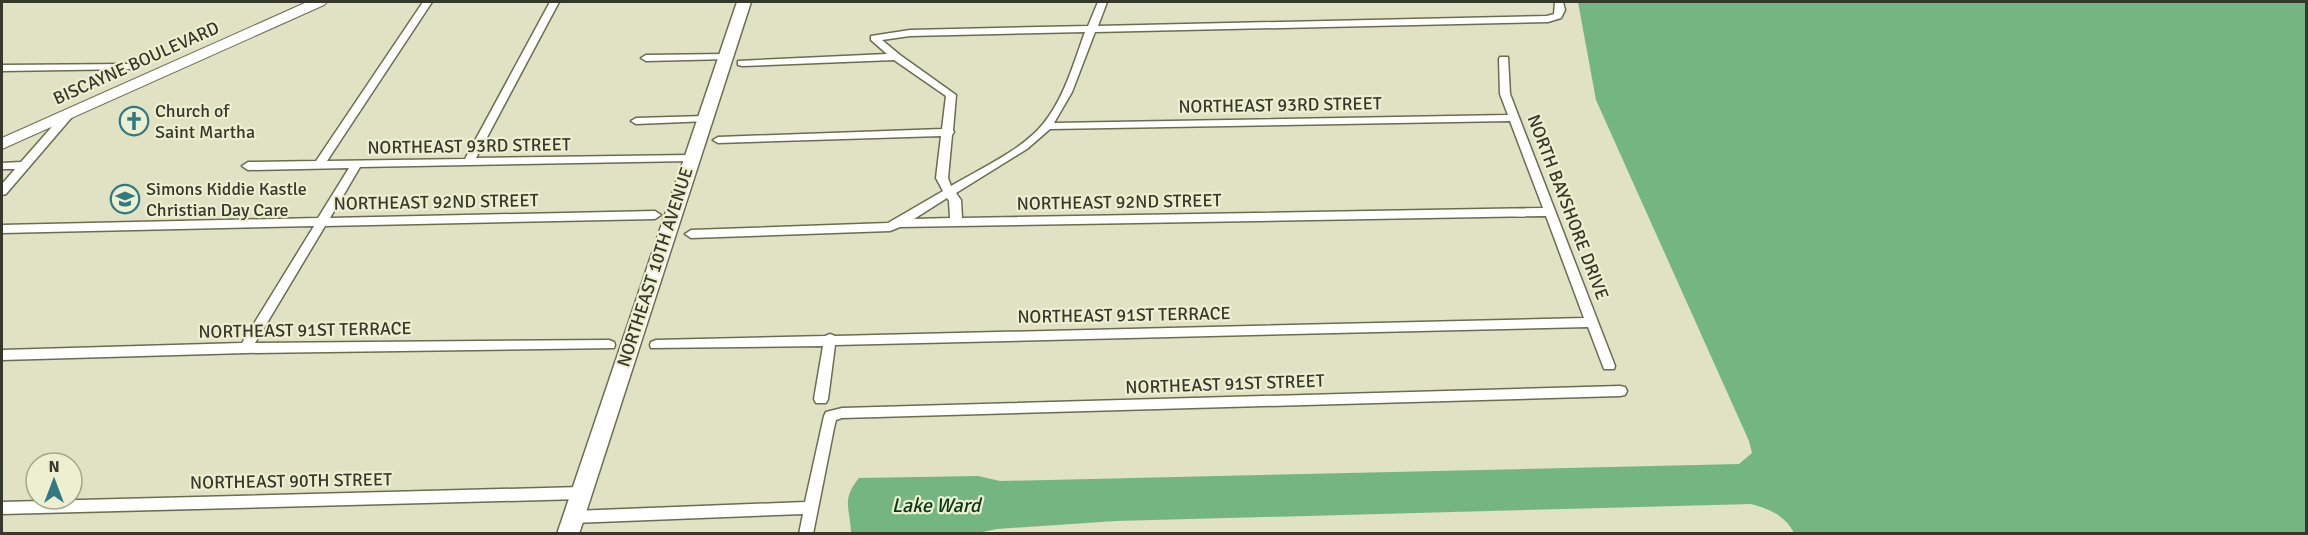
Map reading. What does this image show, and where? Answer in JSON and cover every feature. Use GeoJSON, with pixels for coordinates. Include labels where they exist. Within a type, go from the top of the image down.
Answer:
{"type":"FeatureCollection","features":[{"type":"Feature","properties":{"kind":"main road","name":"BISCAYNE BOULEVARD"},"geometry":{"type":"LineString","coordinates":[[2,134],[298,2]]}},
{"type":"Feature","properties":{"kind":"main road","name":"BISCAYNE BOULEVARD"},"geometry":{"type":"LineString","coordinates":[[2,144],[319,2]]}},
{"type":"Feature","properties":{"kind":"main road"},"geometry":{"type":"LineString","coordinates":[[246,34],[252,26],[269,15]]}},
{"type":"Feature","properties":{"kind":"main road"},"geometry":{"type":"LineString","coordinates":[[68,115],[90,94]]}},
{"type":"Feature","properties":{"kind":"street"},"geometry":{"type":"LineString","coordinates":[[320,165],[427,2]]}},
{"type":"Feature","properties":{"kind":"street"},"geometry":{"type":"LineString","coordinates":[[468,163],[554,2]]}},
{"type":"Feature","properties":{"kind":"street","name":"NORTHEAST 10TH AVENUE"},"geometry":{"type":"LineString","coordinates":[[571,525],[690,159],[744,2]]}},
{"type":"Feature","properties":{"kind":"street"},"geometry":{"type":"LineString","coordinates":[[898,224],[1023,147],[1047,126],[1063,101],[1102,2]]}},
{"type":"Feature","properties":{"kind":"street"},"geometry":{"type":"LineString","coordinates":[[956,223],[955,200],[942,178],[951,95],[896,57],[874,38],[901,34],[1548,19],[1558,16],[1559,2]]}},
{"type":"Feature","properties":{"kind":"street"},"geometry":{"type":"LineString","coordinates":[[646,58],[726,57]]}},
{"type":"Feature","properties":{"kind":"street"},"geometry":{"type":"LineString","coordinates":[[742,63],[896,57]]}},
{"type":"Feature","properties":{"kind":"street","name":"NORTH BAYSHORE DRIVE"},"geometry":{"type":"LineString","coordinates":[[1504,59],[1504,94],[1609,366]]}},
{"type":"Feature","properties":{"kind":"street"},"geometry":{"type":"LineString","coordinates":[[2,68],[129,66]]}},
{"type":"Feature","properties":{"kind":"street"},"geometry":{"type":"LineString","coordinates":[[2,191],[68,115]]}},
{"type":"Feature","properties":{"kind":"street","name":"NORTHEAST 93RD STREET"},"geometry":{"type":"LineString","coordinates":[[1047,126],[1514,118]]}},
{"type":"Feature","properties":{"kind":"street"},"geometry":{"type":"LineString","coordinates":[[636,121],[705,119]]}},
{"type":"Feature","properties":{"kind":"street"},"geometry":{"type":"LineString","coordinates":[[718,140],[948,132]]}},
{"type":"Feature","properties":{"kind":"street","name":"NORTHEAST 93RD STREET"},"geometry":{"type":"LineString","coordinates":[[248,166],[690,159]]}},
{"type":"Feature","properties":{"kind":"street"},"geometry":{"type":"LineString","coordinates":[[246,348],[357,164]]}},
{"type":"Feature","properties":{"kind":"street"},"geometry":{"type":"LineString","coordinates":[[2,166],[24,165]]}},
{"type":"Feature","properties":{"kind":"street","name":"NORTHEAST 92ND STREET"},"geometry":{"type":"LineString","coordinates":[[691,234],[890,227],[898,224],[1550,212]]}},
{"type":"Feature","properties":{"kind":"street","name":"NORTHEAST 92ND STREET"},"geometry":{"type":"LineString","coordinates":[[2,229],[655,215]]}},
{"type":"Feature","properties":{"kind":"street","name":"NORTHEAST 91ST TERRACE"},"geometry":{"type":"LineString","coordinates":[[656,345],[1593,322]]}},
{"type":"Feature","properties":{"kind":"street"},"geometry":{"type":"LineString","coordinates":[[821,399],[830,339]]}},
{"type":"Feature","properties":{"kind":"street","name":"NORTHEAST 91ST TERRACE"},"geometry":{"type":"LineString","coordinates":[[2,354],[246,348],[609,345]]}},
{"type":"Feature","properties":{"kind":"street","name":"NORTHEAST 91ST STREET"},"geometry":{"type":"LineString","coordinates":[[811,508],[826,428],[831,416],[842,413],[1620,392]]}},
{"type":"Feature","properties":{"kind":"street","name":"NORTHEAST 90TH STREET"},"geometry":{"type":"LineString","coordinates":[[2,508],[581,493]]}},
{"type":"Feature","properties":{"kind":"street"},"geometry":{"type":"LineString","coordinates":[[571,525],[811,508],[806,534]]}},
{"type":"Feature","properties":{"kind":"water","name":"Lake Ward"},"geometry":{"type":"Polygon","coordinates":[[[1578,2],[2306,2],[2306,533],[1794,533],[1776,514],[1751,504],[1116,521],[997,529],[973,534],[851,532],[848,498],[859,478],[978,476],[1000,481],[1739,464],[1752,453],[1749,441],[1596,100],[1578,2]]]}},
{"type":"Feature","properties":{"kind":"place","name":"Church of Saint Martha"},"geometry":{"type":"Point","coordinates":[134,121]}},
{"type":"Feature","properties":{"kind":"place","name":"Simons Kiddie Kastle Christian Day Care"},"geometry":{"type":"Point","coordinates":[125,199]}}]}
